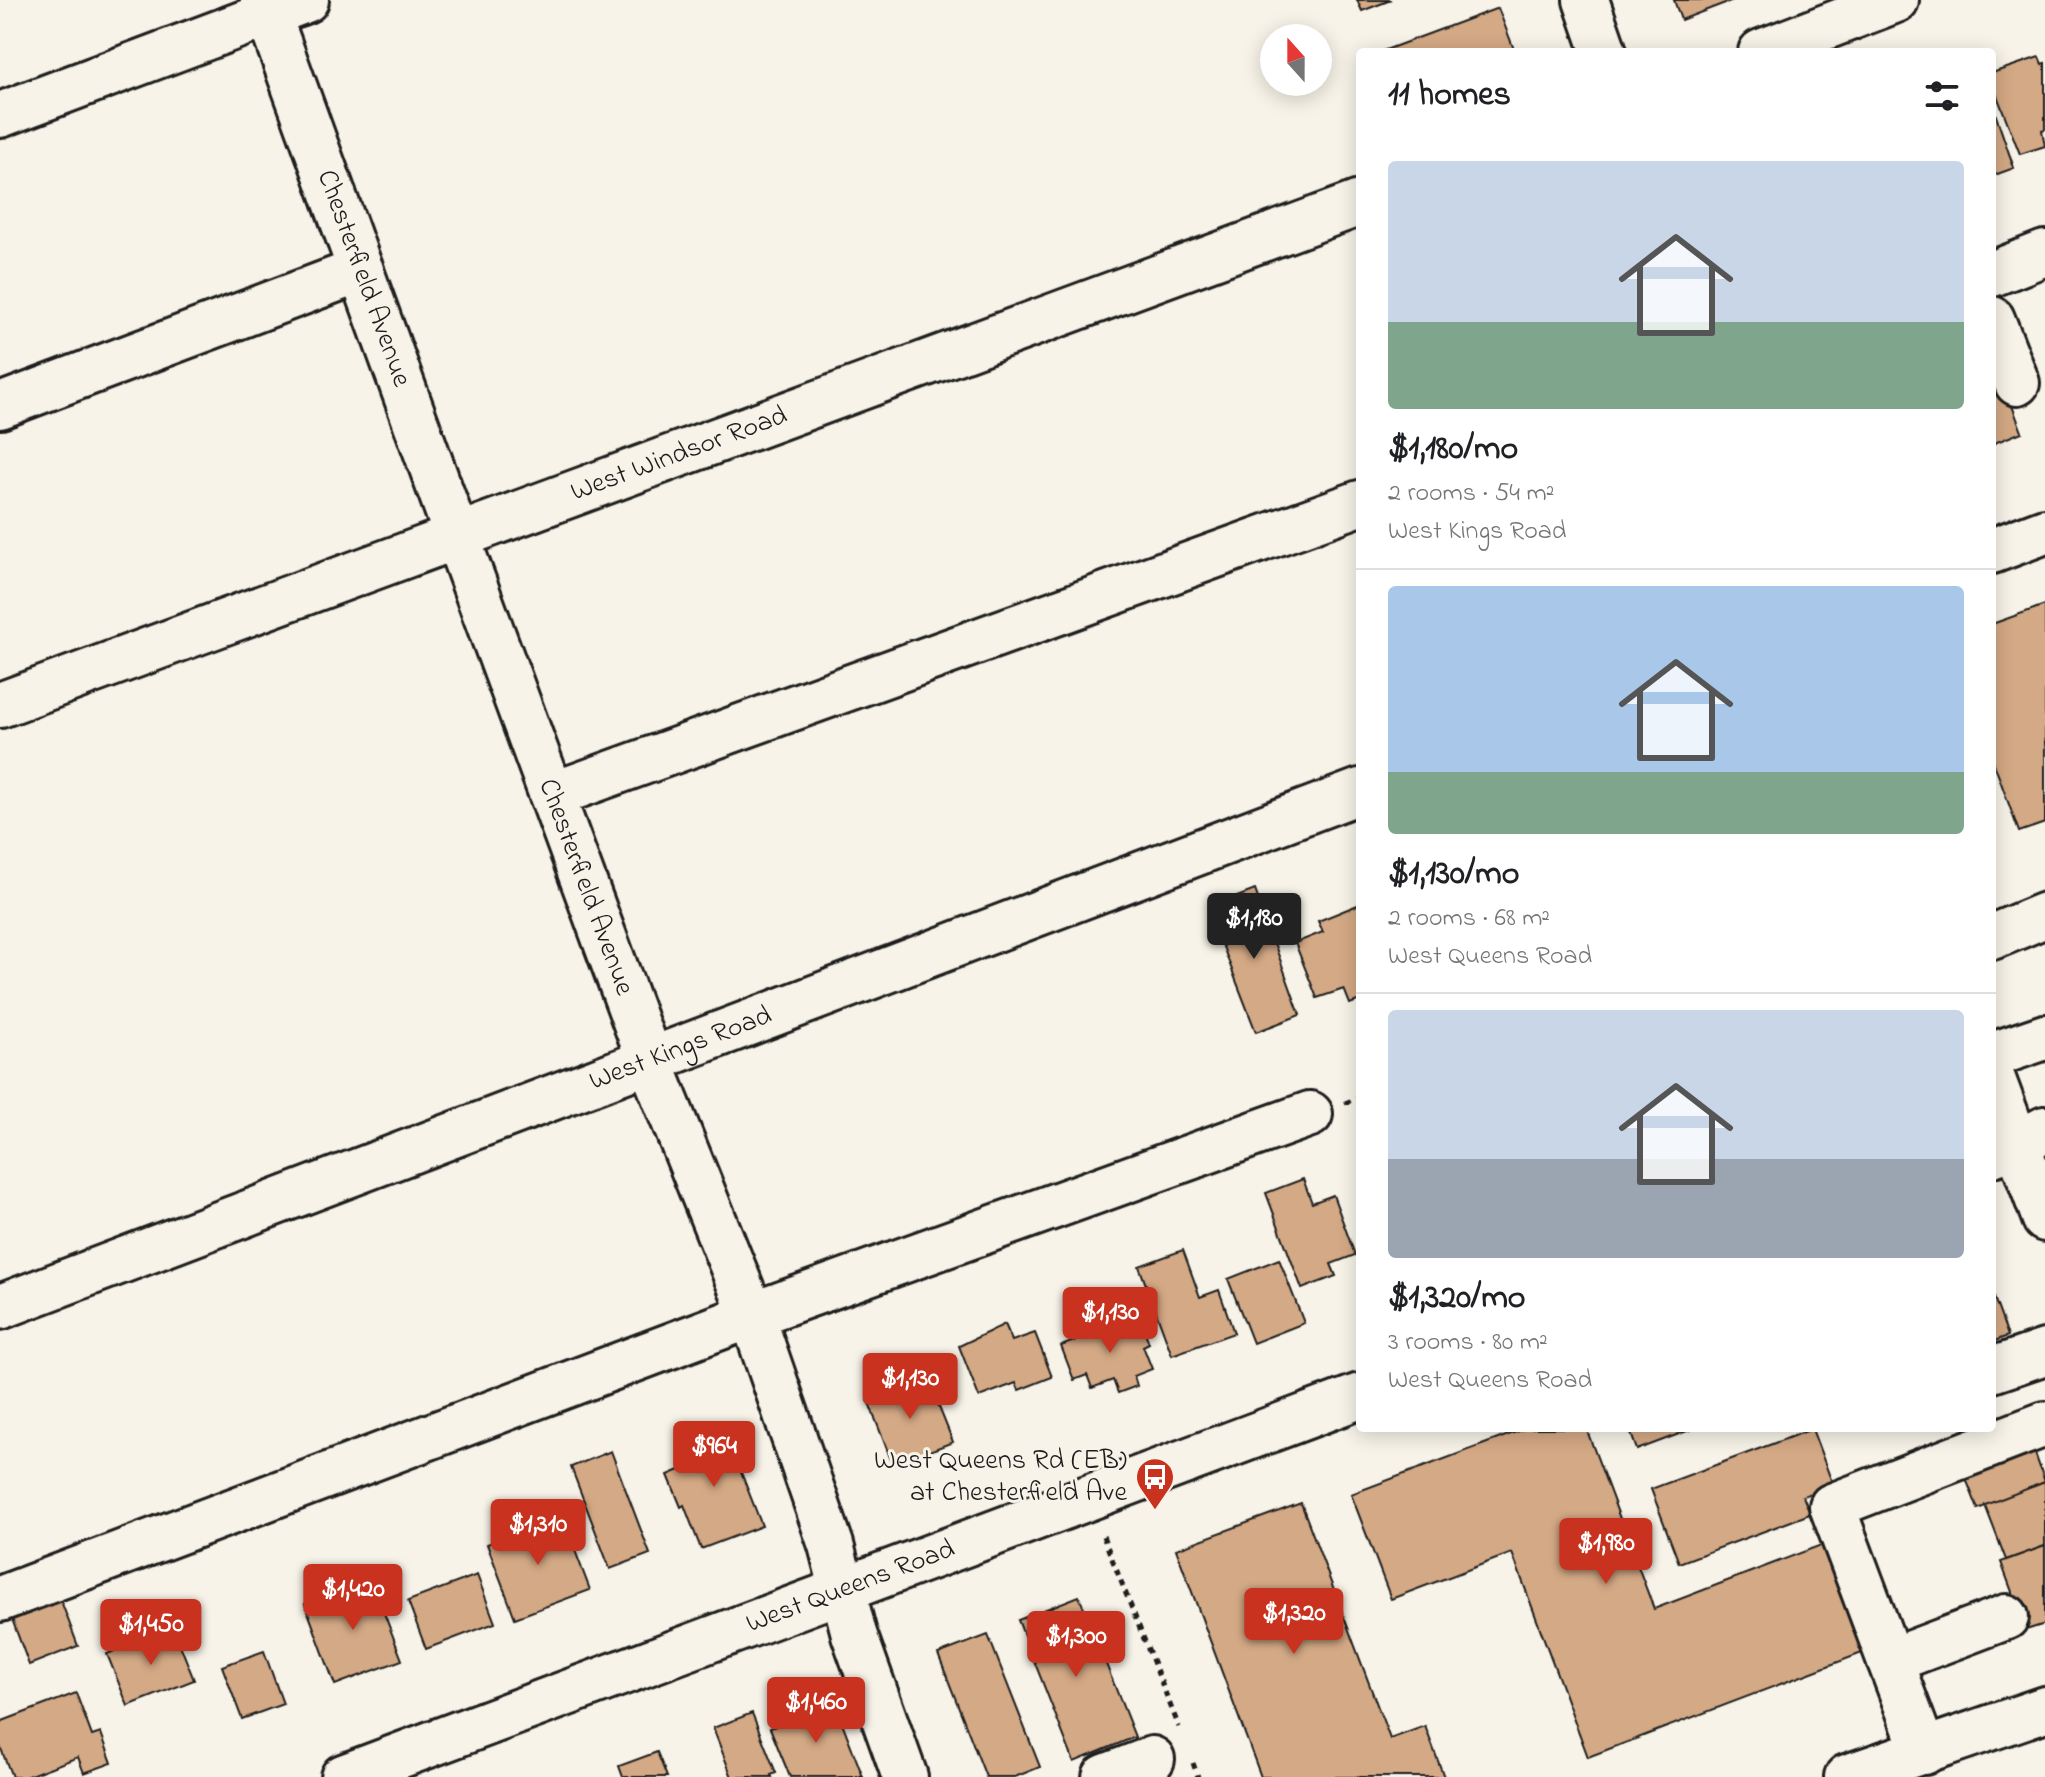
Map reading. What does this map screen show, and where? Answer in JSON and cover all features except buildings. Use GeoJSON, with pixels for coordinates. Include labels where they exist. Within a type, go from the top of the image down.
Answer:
{"type":"FeatureCollection","features":[{"type":"Feature","properties":{"kind":"street"},"geometry":{"type":"LineString","coordinates":[[1586,0],[1603,48]]}},
{"type":"Feature","properties":{"kind":"street"},"geometry":{"type":"LineString","coordinates":[[1771,48],[1896,0]]}},
{"type":"Feature","properties":{"kind":"street"},"geometry":{"type":"LineString","coordinates":[[0,115],[279,5]]}},
{"type":"Feature","properties":{"kind":"street","name":"Chesterfield Avenue"},"geometry":{"type":"LineString","coordinates":[[279,5],[361,270],[649,1059],[752,1315],[831,1545],[854,1634],[905,1777]]}},
{"type":"Feature","properties":{"kind":"street","name":"West Windsor Road"},"geometry":{"type":"LineString","coordinates":[[0,705],[1356,204]]}},
{"type":"Feature","properties":{"kind":"street"},"geometry":{"type":"LineString","coordinates":[[1996,272],[2045,253]]}},
{"type":"Feature","properties":{"kind":"street"},"geometry":{"type":"LineString","coordinates":[[0,406],[361,270]]}},
{"type":"Feature","properties":{"kind":"street"},"geometry":{"type":"LineString","coordinates":[[1996,329],[2017,383]]}},
{"type":"Feature","properties":{"kind":"street"},"geometry":{"type":"LineString","coordinates":[[552,795],[1356,504]]}},
{"type":"Feature","properties":{"kind":"street"},"geometry":{"type":"LineString","coordinates":[[1996,549],[2045,531]]}},
{"type":"Feature","properties":{"kind":"street","name":"West Kings Road"},"geometry":{"type":"LineString","coordinates":[[0,1307],[1356,793]]}},
{"type":"Feature","properties":{"kind":"street"},"geometry":{"type":"LineString","coordinates":[[1996,935],[2045,915]]}},
{"type":"Feature","properties":{"kind":"street"},"geometry":{"type":"LineString","coordinates":[[1996,1054],[2045,1037]]}},
{"type":"Feature","properties":{"kind":"street"},"geometry":{"type":"LineString","coordinates":[[1996,1087],[2045,1219]]}},
{"type":"Feature","properties":{"kind":"street"},"geometry":{"type":"LineString","coordinates":[[0,1599],[752,1315],[1310,1114]]}},
{"type":"Feature","properties":{"kind":"street"},"geometry":{"type":"LineString","coordinates":[[1996,1369],[2045,1352]]}},
{"type":"Feature","properties":{"kind":"street","name":"West Queens Road"},"geometry":{"type":"LineString","coordinates":[[343,1777],[1356,1397]]}},
{"type":"Feature","properties":{"kind":"street"},"geometry":{"type":"LineString","coordinates":[[1924,1752],[1832,1506],[2045,1424]]}},
{"type":"Feature","properties":{"kind":"street"},"geometry":{"type":"LineString","coordinates":[[1890,1661],[2006,1617]]}},
{"type":"Feature","properties":{"kind":"street"},"geometry":{"type":"LineString","coordinates":[[1847,1777],[2045,1709]]}},
{"type":"Feature","properties":{"kind":"street"},"geometry":{"type":"LineString","coordinates":[[1105,1777],[1152,1759]]}},
{"type":"Feature","properties":{"kind":"path"},"geometry":{"type":"LineString","coordinates":[[1101,1531],[1161,1678]]}},
{"type":"Feature","properties":{"kind":"place","name":"West Queens Rd (EB) at Chesterfield Ave"},"geometry":{"type":"Point","coordinates":[1155,1511]}}]}
